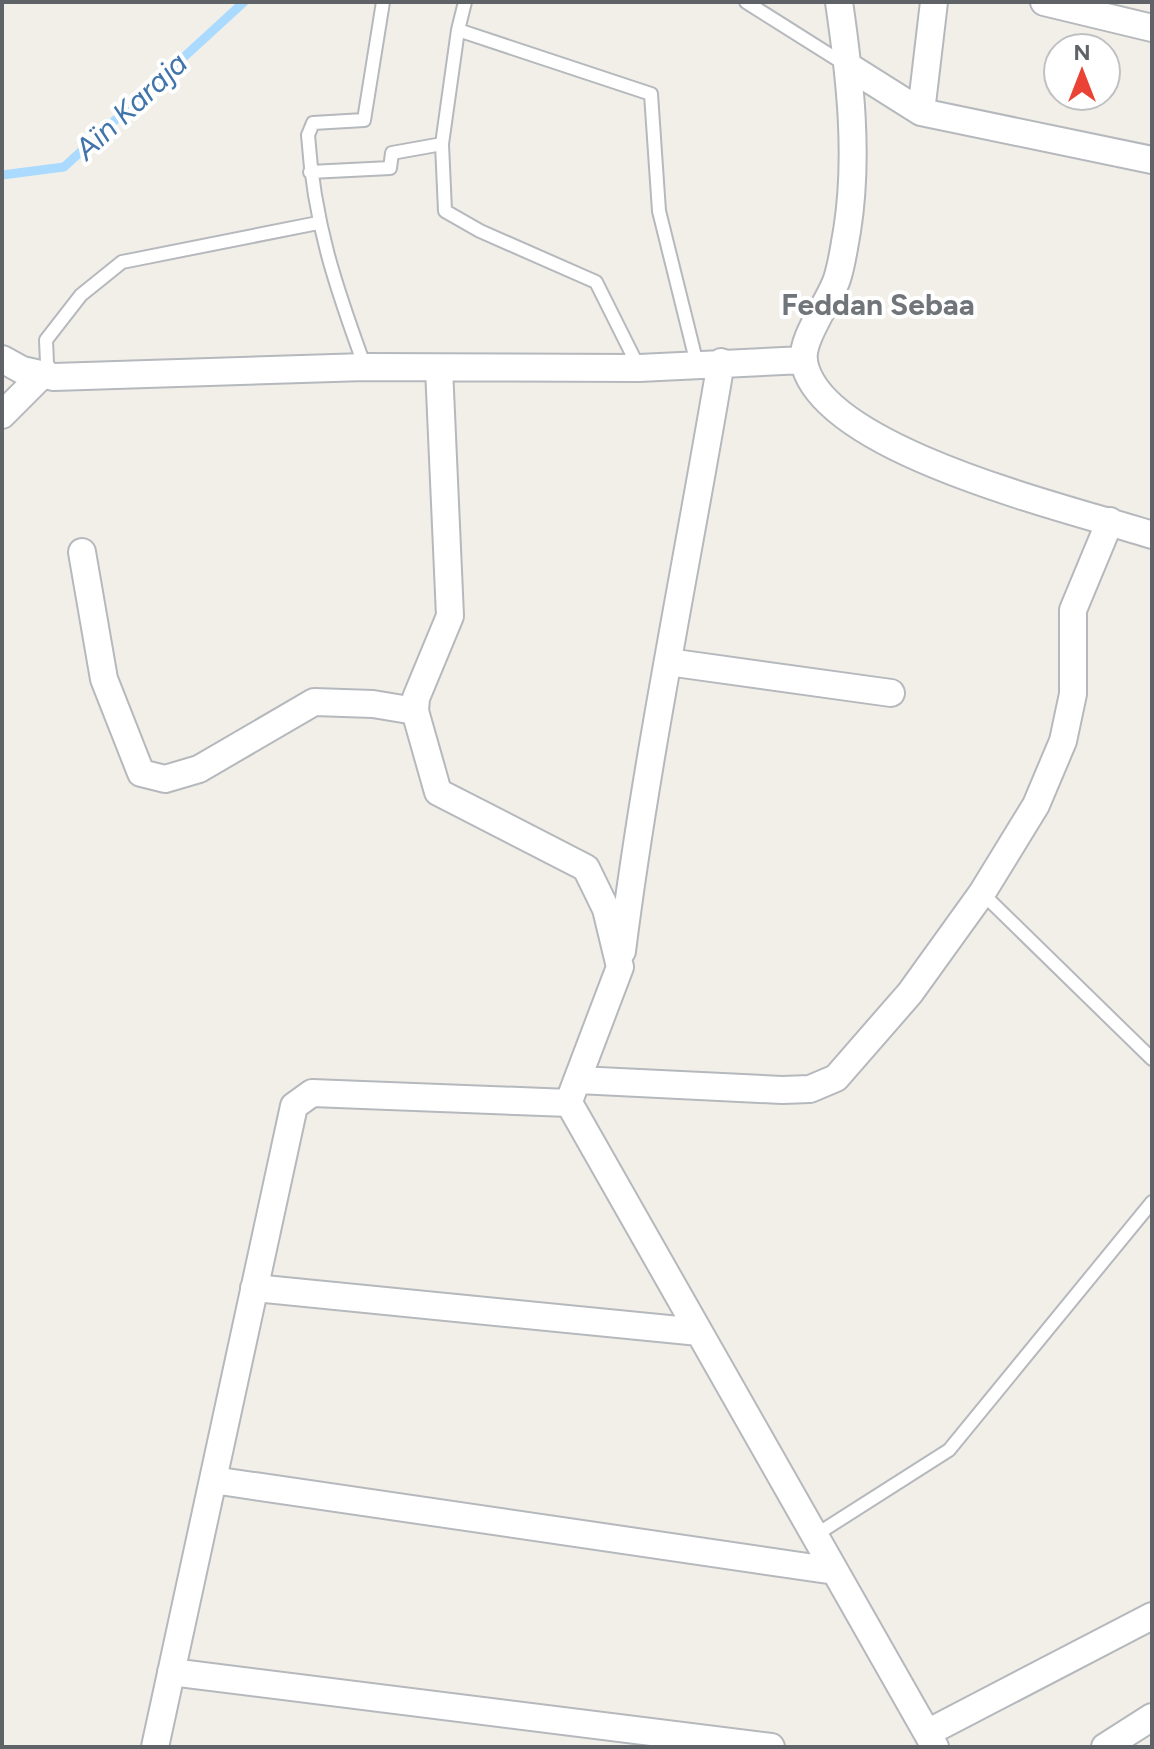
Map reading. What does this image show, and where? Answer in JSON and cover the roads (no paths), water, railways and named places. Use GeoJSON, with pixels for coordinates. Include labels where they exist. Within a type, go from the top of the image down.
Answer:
{"type":"FeatureCollection","features":[{"type":"Feature","properties":{"kind":"street"},"geometry":{"type":"LineString","coordinates":[[839,2],[848,66],[852,180],[847,230],[837,280],[813,329],[804,360],[813,384],[847,417],[900,451],[1055,509],[1110,521],[1152,535]]}},
{"type":"Feature","properties":{"kind":"street"},"geometry":{"type":"LineString","coordinates":[[921,112],[934,2]]}},
{"type":"Feature","properties":{"kind":"street"},"geometry":{"type":"LineString","coordinates":[[1044,2],[1152,28]]}},
{"type":"Feature","properties":{"kind":"street"},"geometry":{"type":"LineString","coordinates":[[848,66],[921,112],[1152,160]]}},
{"type":"Feature","properties":{"kind":"street"},"geometry":{"type":"LineString","coordinates":[[2,359],[22,370],[48,376],[365,367],[639,368],[804,360]]}},
{"type":"Feature","properties":{"kind":"street"},"geometry":{"type":"LineString","coordinates":[[709,363],[668,662],[641,802],[620,967],[573,1092],[699,1332],[931,1740],[1152,1616]]}},
{"type":"Feature","properties":{"kind":"street"},"geometry":{"type":"LineString","coordinates":[[439,368],[450,616],[416,698],[415,711],[438,792],[586,868],[606,909],[620,967]]}},
{"type":"Feature","properties":{"kind":"street"},"geometry":{"type":"LineString","coordinates":[[2,415],[48,376]]}},
{"type":"Feature","properties":{"kind":"street"},"geometry":{"type":"LineString","coordinates":[[155,1747],[294,1106],[312,1093],[782,1090],[810,1089],[836,1078],[910,993],[982,893],[1036,805],[1063,741],[1073,694],[1073,610],[1110,521]]}},
{"type":"Feature","properties":{"kind":"street"},"geometry":{"type":"LineString","coordinates":[[82,552],[104,679],[141,773],[165,779],[199,769],[314,702],[373,704],[415,711]]}},
{"type":"Feature","properties":{"kind":"street"},"geometry":{"type":"LineString","coordinates":[[668,662],[891,693]]}},
{"type":"Feature","properties":{"kind":"street"},"geometry":{"type":"LineString","coordinates":[[254,1288],[699,1332]]}},
{"type":"Feature","properties":{"kind":"street"},"geometry":{"type":"LineString","coordinates":[[213,1480],[835,1571]]}},
{"type":"Feature","properties":{"kind":"street"},"geometry":{"type":"LineString","coordinates":[[171,1672],[771,1747]]}},
{"type":"Feature","properties":{"kind":"street"},"geometry":{"type":"LineString","coordinates":[[1105,1747],[1152,1717]]}},
{"type":"Feature","properties":{"kind":"lane"},"geometry":{"type":"LineString","coordinates":[[365,367],[333,284],[318,223],[308,135],[313,123],[364,120],[383,2]]}},
{"type":"Feature","properties":{"kind":"lane"},"geometry":{"type":"LineString","coordinates":[[465,2],[458,30],[442,144],[445,211],[480,231],[596,282],[639,368]]}},
{"type":"Feature","properties":{"kind":"lane"},"geometry":{"type":"LineString","coordinates":[[746,2],[780,20],[848,66]]}},
{"type":"Feature","properties":{"kind":"lane"},"geometry":{"type":"LineString","coordinates":[[458,30],[651,94],[659,211],[709,363]]}},
{"type":"Feature","properties":{"kind":"lane"},"geometry":{"type":"LineString","coordinates":[[310,172],[390,168],[392,153],[442,144]]}},
{"type":"Feature","properties":{"kind":"lane"},"geometry":{"type":"LineString","coordinates":[[48,376],[46,340],[81,295],[122,262],[318,223]]}},
{"type":"Feature","properties":{"kind":"lane"},"geometry":{"type":"LineString","coordinates":[[982,893],[1152,1059]]}},
{"type":"Feature","properties":{"kind":"lane"},"geometry":{"type":"LineString","coordinates":[[814,1537],[949,1450],[1152,1202]]}},
{"type":"Feature","properties":{"kind":"waterway","name":"Aïn Karaja"},"geometry":{"type":"LineString","coordinates":[[2,175],[64,167],[244,2]]}},
{"type":"Feature","properties":{"kind":"district","name":"Feddan Sebaa"},"geometry":{"type":"Point","coordinates":[878,304]}}]}
